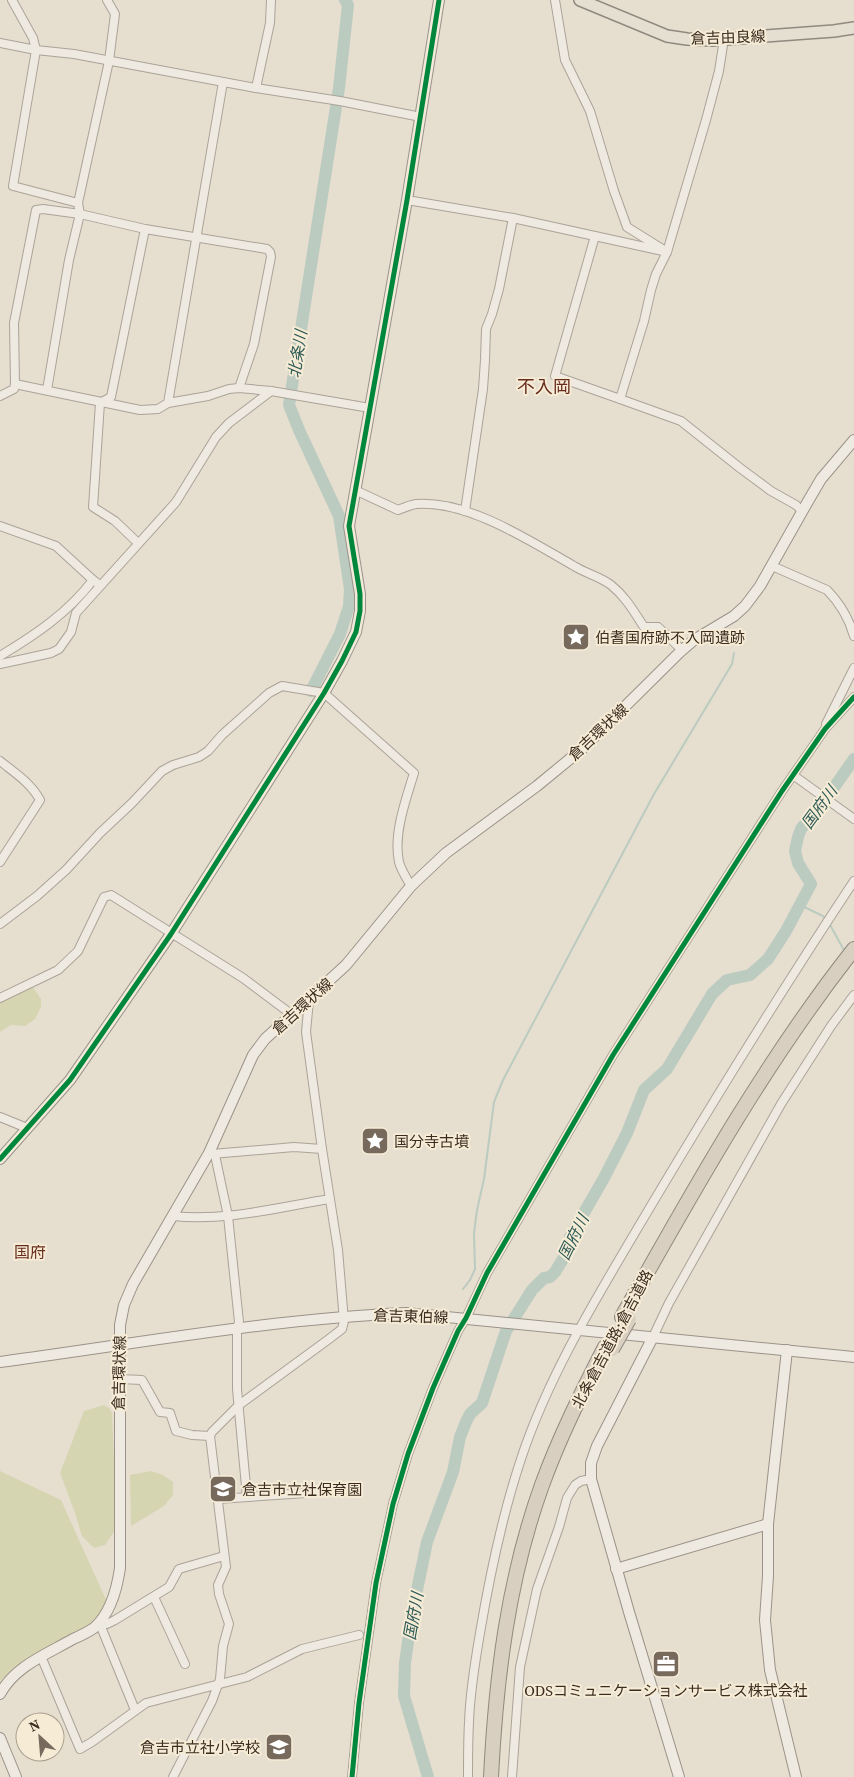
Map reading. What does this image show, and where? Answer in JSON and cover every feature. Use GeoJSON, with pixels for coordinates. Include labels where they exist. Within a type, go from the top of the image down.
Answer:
{"type":"FeatureCollection","features":[{"type":"Feature","properties":{"kind":"highway","name":"北条倉吉道路;倉吉道路"},"geometry":{"type":"LineString","coordinates":[[491,1777],[494,1716],[500,1657],[514,1582],[526,1534],[559,1442],[700,1180],[798,1024],[854,949]]}},
{"type":"Feature","properties":{"kind":"highway","name":"北条倉吉道路;倉吉道路"},"geometry":{"type":"LineString","coordinates":[[626,1318],[748,1116],[805,1029],[854,961]]}},
{"type":"Feature","properties":{"kind":"highway","name":"北条倉吉道路;倉吉道路"},"geometry":{"type":"LineString","coordinates":[[497,1777],[500,1712],[520,1583],[548,1488],[609,1348]]}},
{"type":"Feature","properties":{"kind":"main road"},"geometry":{"type":"LineString","coordinates":[[0,1159],[70,1080],[171,934],[324,693],[356,632],[360,611],[360,594],[349,526],[357,491],[407,200],[439,0]]}},
{"type":"Feature","properties":{"kind":"main road","name":"倉吉由良線"},"geometry":{"type":"LineString","coordinates":[[580,0],[667,36],[687,39],[724,39],[854,28]]}},
{"type":"Feature","properties":{"kind":"main road","name":"倉吉環状線"},"geometry":{"type":"LineString","coordinates":[[2,1689],[23,1667],[92,1629],[107,1610],[117,1586],[120,1568],[119,1346],[120,1325],[124,1305],[133,1284],[212,1154],[252,1055],[265,1039],[291,1014],[309,1000],[346,965],[412,886],[446,853],[537,786],[582,749],[682,650],[694,640],[734,616],[745,606],[772,566],[821,479],[854,440]]}},
{"type":"Feature","properties":{"kind":"main road","name":"倉吉東伯線"},"geometry":{"type":"LineString","coordinates":[[0,1362],[237,1328],[344,1316],[406,1313],[854,1358]]}},
{"type":"Feature","properties":{"kind":"main road"},"geometry":{"type":"LineString","coordinates":[[653,1337],[597,1446],[591,1463],[591,1479],[616,1569],[679,1777]]}},
{"type":"Feature","properties":{"kind":"main road"},"geometry":{"type":"LineString","coordinates":[[787,1350],[768,1524],[768,1576],[764,1620],[770,1670],[796,1777]]}},
{"type":"Feature","properties":{"kind":"main road"},"geometry":{"type":"LineString","coordinates":[[616,1569],[768,1524]]}},
{"type":"Feature","properties":{"kind":"main road"},"geometry":{"type":"LineString","coordinates":[[0,1738],[16,1777]]}},
{"type":"Feature","properties":{"kind":"street"},"geometry":{"type":"LineString","coordinates":[[12,0],[33,38],[36,50],[13,186],[78,204]]}},
{"type":"Feature","properties":{"kind":"street"},"geometry":{"type":"LineString","coordinates":[[47,390],[69,260],[80,214],[78,204],[109,61],[115,14],[107,0]]}},
{"type":"Feature","properties":{"kind":"street"},"geometry":{"type":"LineString","coordinates":[[256,88],[270,23],[271,0]]}},
{"type":"Feature","properties":{"kind":"street"},"geometry":{"type":"LineString","coordinates":[[555,0],[566,60],[590,111],[627,227],[667,252]]}},
{"type":"Feature","properties":{"kind":"street"},"geometry":{"type":"LineString","coordinates":[[620,399],[656,274],[667,252],[719,71],[724,39]]}},
{"type":"Feature","properties":{"kind":"street"},"geometry":{"type":"LineString","coordinates":[[0,43],[36,50],[74,54],[421,117]]}},
{"type":"Feature","properties":{"kind":"street"},"geometry":{"type":"LineString","coordinates":[[168,403],[222,82]]}},
{"type":"Feature","properties":{"kind":"street"},"geometry":{"type":"LineString","coordinates":[[407,200],[513,218],[667,252]]}},
{"type":"Feature","properties":{"kind":"street"},"geometry":{"type":"LineString","coordinates":[[0,396],[14,389],[14,323],[36,210],[43,209],[80,214],[145,229],[267,249],[271,257],[254,344],[239,388]]}},
{"type":"Feature","properties":{"kind":"street"},"geometry":{"type":"LineString","coordinates":[[465,511],[483,389],[486,360],[486,328],[499,289],[513,218]]}},
{"type":"Feature","properties":{"kind":"street"},"geometry":{"type":"LineString","coordinates":[[100,403],[111,397],[145,229]]}},
{"type":"Feature","properties":{"kind":"street"},"geometry":{"type":"LineString","coordinates":[[595,236],[555,376],[681,421],[771,491],[796,504],[802,510]]}},
{"type":"Feature","properties":{"kind":"street"},"geometry":{"type":"LineString","coordinates":[[15,384],[140,410],[158,410],[168,403],[201,398],[229,388],[271,391],[370,408]]}},
{"type":"Feature","properties":{"kind":"street"},"geometry":{"type":"LineString","coordinates":[[0,664],[51,653],[59,649],[71,632],[76,613],[176,502],[216,437],[229,424],[271,391]]}},
{"type":"Feature","properties":{"kind":"street"},"geometry":{"type":"LineString","coordinates":[[100,403],[93,507],[99,513],[115,521],[138,543]]}},
{"type":"Feature","properties":{"kind":"street"},"geometry":{"type":"LineString","coordinates":[[357,491],[398,510],[414,504],[435,504],[465,511],[493,522],[586,573],[610,584],[626,599],[644,627],[658,627],[682,650]]}},
{"type":"Feature","properties":{"kind":"street"},"geometry":{"type":"LineString","coordinates":[[0,526],[56,546],[100,585]]}},
{"type":"Feature","properties":{"kind":"street"},"geometry":{"type":"LineString","coordinates":[[772,566],[828,590],[851,627],[854,636]]}},
{"type":"Feature","properties":{"kind":"street"},"geometry":{"type":"LineString","coordinates":[[0,656],[51,623],[82,595],[93,580]]}},
{"type":"Feature","properties":{"kind":"street"},"geometry":{"type":"LineString","coordinates":[[825,729],[826,723],[854,668]]}},
{"type":"Feature","properties":{"kind":"street"},"geometry":{"type":"LineString","coordinates":[[0,924],[37,896],[66,870],[162,771],[173,765],[199,757],[208,751],[222,735],[269,693],[282,686],[324,693],[414,773],[404,806],[397,850],[400,864],[412,886]]}},
{"type":"Feature","properties":{"kind":"street"},"geometry":{"type":"LineString","coordinates":[[352,1777],[359,1703],[376,1583],[393,1504],[408,1454],[433,1388],[458,1331],[471,1319],[487,1273],[613,1055],[686,938],[793,775],[825,729],[854,696]]}},
{"type":"Feature","properties":{"kind":"street"},"geometry":{"type":"LineString","coordinates":[[0,760],[35,791],[40,800],[0,862]]}},
{"type":"Feature","properties":{"kind":"street"},"geometry":{"type":"LineString","coordinates":[[793,775],[854,819]]}},
{"type":"Feature","properties":{"kind":"street"},"geometry":{"type":"LineString","coordinates":[[468,1777],[469,1720],[485,1599],[499,1532],[522,1457],[543,1403],[610,1273],[765,1018],[854,881]]}},
{"type":"Feature","properties":{"kind":"street"},"geometry":{"type":"LineString","coordinates":[[0,998],[58,970],[78,951],[104,897],[112,895],[243,978],[291,1014]]}},
{"type":"Feature","properties":{"kind":"street"},"geometry":{"type":"LineString","coordinates":[[653,1337],[669,1303],[781,1104],[830,1028],[854,995]]}},
{"type":"Feature","properties":{"kind":"street"},"geometry":{"type":"LineString","coordinates":[[174,1777],[212,1701],[220,1679],[223,1646],[229,1624],[218,1585],[226,1566],[210,1436],[239,1405],[342,1329],[344,1316],[338,1250],[306,1032],[309,1000]]}},
{"type":"Feature","properties":{"kind":"street"},"geometry":{"type":"LineString","coordinates":[[0,1117],[27,1128]]}},
{"type":"Feature","properties":{"kind":"street"},"geometry":{"type":"LineString","coordinates":[[247,1497],[239,1405],[237,1328],[239,1322],[228,1216],[212,1154],[294,1146],[322,1148]]}},
{"type":"Feature","properties":{"kind":"street"},"geometry":{"type":"LineString","coordinates":[[173,1216],[228,1216],[330,1199]]}},
{"type":"Feature","properties":{"kind":"street"},"geometry":{"type":"LineString","coordinates":[[119,1379],[142,1380],[160,1412],[170,1413],[176,1431],[192,1435],[210,1436]]}},
{"type":"Feature","properties":{"kind":"street"},"geometry":{"type":"LineString","coordinates":[[512,1777],[520,1667],[537,1589],[559,1528],[567,1498],[574,1485],[591,1479]]}},
{"type":"Feature","properties":{"kind":"street"},"geometry":{"type":"LineString","coordinates":[[218,1499],[321,1492]]}},
{"type":"Feature","properties":{"kind":"street"},"geometry":{"type":"LineString","coordinates":[[99,1622],[107,1624],[169,1587],[179,1569],[224,1556]]}},
{"type":"Feature","properties":{"kind":"street"},"geometry":{"type":"LineString","coordinates":[[154,1596],[185,1664]]}},
{"type":"Feature","properties":{"kind":"street"},"geometry":{"type":"LineString","coordinates":[[99,1622],[135,1710]]}},
{"type":"Feature","properties":{"kind":"street"},"geometry":{"type":"LineString","coordinates":[[43,1661],[80,1749],[146,1703],[247,1677],[302,1648],[359,1634]]}},
{"type":"Feature","properties":{"kind":"green space"},"geometry":{"type":"Polygon","coordinates":[[[31,984],[41,999],[41,1007],[35,1019],[25,1026],[11,1025],[0,1032],[0,998],[31,984]]]}},
{"type":"Feature","properties":{"kind":"green space"},"geometry":{"type":"Polygon","coordinates":[[[104,1405],[112,1413],[117,1527],[105,1545],[94,1548],[82,1536],[60,1473],[84,1411],[104,1405]]]}},
{"type":"Feature","properties":{"kind":"green space"},"geometry":{"type":"Polygon","coordinates":[[[0,1471],[61,1500],[107,1602],[99,1617],[87,1626],[20,1666],[0,1681],[0,1471]]]}},
{"type":"Feature","properties":{"kind":"green space"},"geometry":{"type":"Polygon","coordinates":[[[151,1471],[163,1475],[173,1482],[173,1495],[164,1506],[131,1526],[130,1475],[151,1471]]]}},
{"type":"Feature","properties":{"kind":"waterway","name":"北条川"},"geometry":{"type":"LineString","coordinates":[[311,691],[340,634],[349,606],[350,589],[339,516],[289,405],[339,88],[348,5],[345,0]]}},
{"type":"Feature","properties":{"kind":"waterway"},"geometry":{"type":"LineString","coordinates":[[463,1289],[475,1269],[474,1233],[477,1210],[484,1179],[494,1102],[503,1080],[654,794],[732,664],[734,653]]}},
{"type":"Feature","properties":{"kind":"waterway","name":"国府川"},"geometry":{"type":"LineString","coordinates":[[428,1777],[404,1696],[405,1663],[412,1614],[427,1542],[453,1472],[460,1437],[466,1422],[470,1414],[482,1403],[506,1331],[532,1290],[544,1278],[550,1277],[555,1272],[568,1251],[570,1237],[627,1133],[644,1090],[667,1069],[712,994],[727,980],[750,975],[768,959],[786,931],[811,884],[798,863],[795,851],[801,829],[854,759]]}},
{"type":"Feature","properties":{"kind":"waterway"},"geometry":{"type":"LineString","coordinates":[[800,905],[823,916],[826,920]]}},
{"type":"Feature","properties":{"kind":"waterway"},"geometry":{"type":"LineString","coordinates":[[829,923],[845,952]]}},
{"type":"Feature","properties":{"kind":"cycle path"},"geometry":{"type":"LineString","coordinates":[[0,1159],[70,1080],[171,934],[324,693],[356,632],[360,611],[360,594],[349,526],[407,200],[439,0]]}},
{"type":"Feature","properties":{"kind":"cycle path"},"geometry":{"type":"LineString","coordinates":[[352,1777],[359,1703],[376,1583],[393,1504],[408,1454],[433,1388],[458,1331],[487,1273],[613,1055],[782,791],[825,729],[854,697]]}},
{"type":"Feature","properties":{"kind":"place","name":"伯耆国府跡不入岡遺跡"},"geometry":{"type":"Point","coordinates":[576,637]}},
{"type":"Feature","properties":{"kind":"place","name":"国分寺古墳"},"geometry":{"type":"Point","coordinates":[375,1141]}},
{"type":"Feature","properties":{"kind":"place","name":"倉吉市立社保育園"},"geometry":{"type":"Point","coordinates":[223,1489]}},
{"type":"Feature","properties":{"kind":"place","name":"ODSコミュニケーションサービス株式会社"},"geometry":{"type":"Point","coordinates":[666,1664]}},
{"type":"Feature","properties":{"kind":"place","name":"倉吉市立社小学校"},"geometry":{"type":"Point","coordinates":[279,1747]}},
{"type":"Feature","properties":{"kind":"district","name":"不入岡"},"geometry":{"type":"Point","coordinates":[544,386]}},
{"type":"Feature","properties":{"kind":"district","name":"国府"},"geometry":{"type":"Point","coordinates":[30,1252]}}]}
